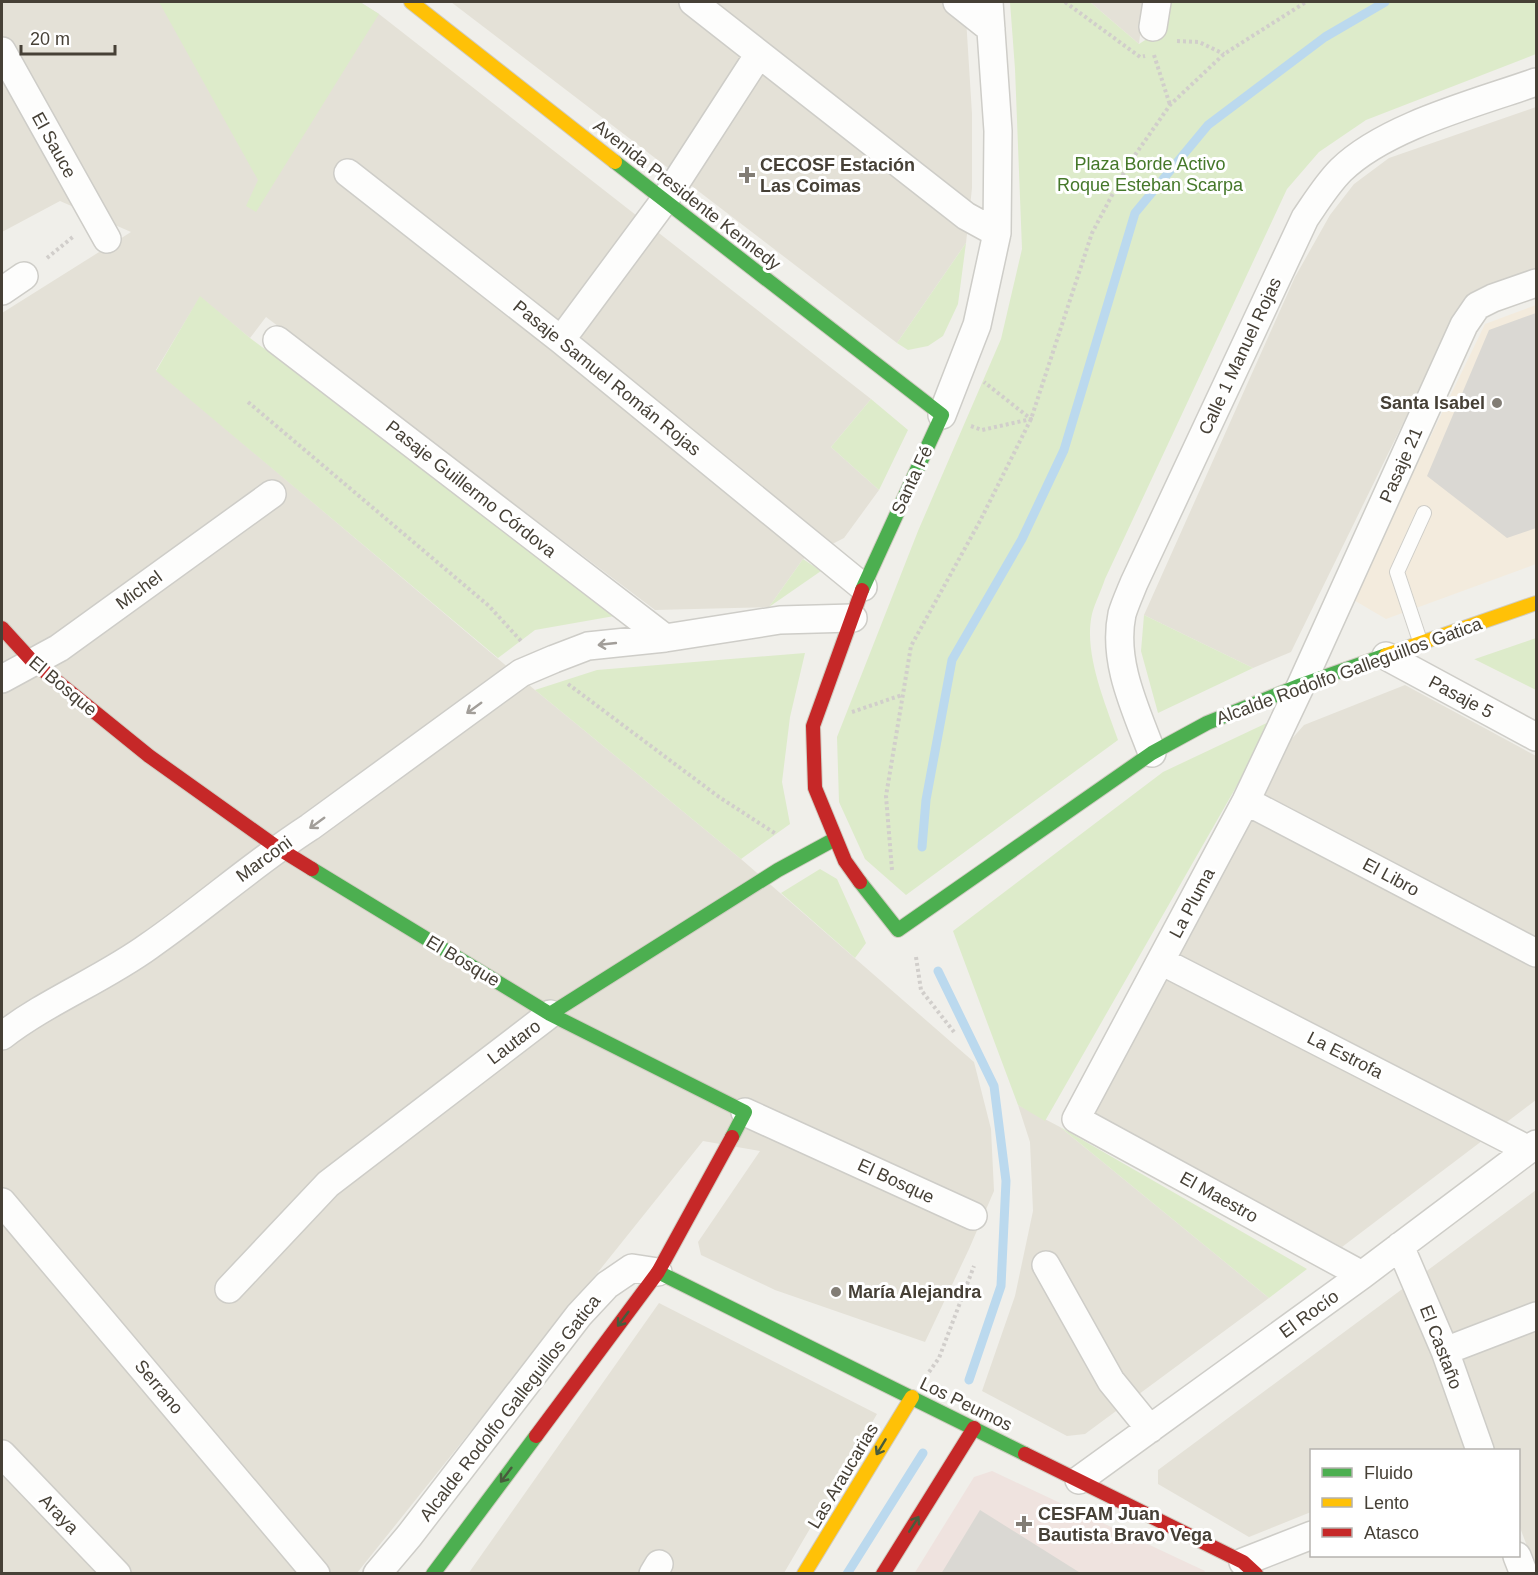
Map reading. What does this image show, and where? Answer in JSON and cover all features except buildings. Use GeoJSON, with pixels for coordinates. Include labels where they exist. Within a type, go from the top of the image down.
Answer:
{"type":"FeatureCollection","features":[{"type":"Feature","properties":{"kind":"street","name":"Avenida Presidente Kennedy"},"geometry":{"type":"LineString","coordinates":[[411,2],[942,415]]}},
{"type":"Feature","properties":{"kind":"street"},"geometry":{"type":"LineString","coordinates":[[693,2],[966,216],[997,233]]}},
{"type":"Feature","properties":{"kind":"street"},"geometry":{"type":"LineString","coordinates":[[957,2],[991,29]]}},
{"type":"Feature","properties":{"kind":"street","name":"Santa Fé"},"geometry":{"type":"LineString","coordinates":[[898,930],[878,907],[845,861],[835,839],[815,788],[813,726],[863,587],[942,415],[977,325],[997,233],[998,131],[989,2]]}},
{"type":"Feature","properties":{"kind":"street","name":"El Sauce"},"geometry":{"type":"LineString","coordinates":[[2,51],[102,229]]}},
{"type":"Feature","properties":{"kind":"street"},"geometry":{"type":"LineString","coordinates":[[561,340],[664,201],[759,54]]}},
{"type":"Feature","properties":{"kind":"street","name":"Calle 1 Manuel Rojas"},"geometry":{"type":"LineString","coordinates":[[1152,753],[1125,680],[1120,641],[1122,614],[1134,583],[1305,218],[1341,170],[1372,147],[1413,126],[1536,82]]}},
{"type":"Feature","properties":{"kind":"street","name":"Pasaje Samuel Román Rojas"},"geometry":{"type":"LineString","coordinates":[[348,173],[561,340],[863,587]]}},
{"type":"Feature","properties":{"kind":"street","name":"Pasaje 21"},"geometry":{"type":"LineString","coordinates":[[1301,685],[1464,325],[1477,306],[1493,298],[1536,284]]}},
{"type":"Feature","properties":{"kind":"street","name":"Pasaje Guillermo Córdova"},"geometry":{"type":"LineString","coordinates":[[278,340],[665,638]]}},
{"type":"Feature","properties":{"kind":"street","name":"Michel"},"geometry":{"type":"LineString","coordinates":[[2,679],[59,648],[272,494]]}},
{"type":"Feature","properties":{"kind":"street","name":"Alcalde Rodolfo Galleguillos Gatica"},"geometry":{"type":"LineString","coordinates":[[898,930],[1152,753],[1207,723],[1301,685],[1536,603]]}},
{"type":"Feature","properties":{"kind":"street","name":"Marconi"},"geometry":{"type":"LineString","coordinates":[[2,1036],[21,1021],[148,948],[278,848],[531,668],[588,646],[665,638],[780,620],[853,618]]}},
{"type":"Feature","properties":{"kind":"street","name":"El Bosque"},"geometry":{"type":"LineString","coordinates":[[2,628],[33,662],[149,756],[278,848],[550,1014],[745,1112],[973,1216]]}},
{"type":"Feature","properties":{"kind":"street","name":"Pasaje 5"},"geometry":{"type":"LineString","coordinates":[[1386,656],[1536,737]]}},
{"type":"Feature","properties":{"kind":"street","name":"La Pluma"},"geometry":{"type":"LineString","coordinates":[[1076,1119],[1246,801],[1301,685]]}},
{"type":"Feature","properties":{"kind":"street","name":"El Libro"},"geometry":{"type":"LineString","coordinates":[[1246,801],[1536,953]]}},
{"type":"Feature","properties":{"kind":"street","name":"Lautaro"},"geometry":{"type":"LineString","coordinates":[[229,1289],[328,1184],[550,1014],[778,870],[835,839]]}},
{"type":"Feature","properties":{"kind":"street","name":"La Estrofa"},"geometry":{"type":"LineString","coordinates":[[1161,961],[1532,1147]]}},
{"type":"Feature","properties":{"kind":"street","name":"Alcalde Rodolfo Galleguillos Gatica"},"geometry":{"type":"LineString","coordinates":[[433,1574],[658,1272],[745,1112]]}},
{"type":"Feature","properties":{"kind":"street","name":"El Maestro"},"geometry":{"type":"LineString","coordinates":[[1076,1119],[1362,1275]]}},
{"type":"Feature","properties":{"kind":"street","name":"El Rocío"},"geometry":{"type":"LineString","coordinates":[[1079,1480],[1362,1275],[1532,1147]]}},
{"type":"Feature","properties":{"kind":"street","name":"Serrano"},"geometry":{"type":"LineString","coordinates":[[2,1202],[316,1574]]}},
{"type":"Feature","properties":{"kind":"street","name":"El Castaño"},"geometry":{"type":"LineString","coordinates":[[1400,1246],[1445,1351],[1480,1449]]}},
{"type":"Feature","properties":{"kind":"street"},"geometry":{"type":"LineString","coordinates":[[1046,1265],[1111,1381],[1150,1429]]}},
{"type":"Feature","properties":{"kind":"street","name":"Alcalde Rodolfo Galleguillos Gatica"},"geometry":{"type":"LineString","coordinates":[[377,1574],[586,1308],[607,1285],[632,1268],[658,1272]]}},
{"type":"Feature","properties":{"kind":"street","name":"Los Peumos"},"geometry":{"type":"LineString","coordinates":[[658,1272],[1079,1480],[1249,1568]]}},
{"type":"Feature","properties":{"kind":"street"},"geometry":{"type":"LineString","coordinates":[[1445,1351],[1536,1316]]}},
{"type":"Feature","properties":{"kind":"street","name":"Las Araucarias"},"geometry":{"type":"LineString","coordinates":[[804,1574],[912,1397]]}},
{"type":"Feature","properties":{"kind":"street"},"geometry":{"type":"LineString","coordinates":[[883,1574],[974,1428]]}},
{"type":"Feature","properties":{"kind":"street","name":"Araya"},"geometry":{"type":"LineString","coordinates":[[2,1454],[117,1574]]}},
{"type":"Feature","properties":{"kind":"street"},"geometry":{"type":"LineString","coordinates":[[1249,1568],[1310,1536]]}},
{"type":"Feature","properties":{"kind":"street"},"geometry":{"type":"LineString","coordinates":[[1517,1557],[1524,1574]]}},
{"type":"Feature","properties":{"kind":"lane"},"geometry":{"type":"LineString","coordinates":[[1421,644],[1397,572],[1425,513]]}},
{"type":"Feature","properties":{"kind":"path"},"geometry":{"type":"LineString","coordinates":[[893,874],[886,796],[911,646],[980,521],[1031,419],[1092,233],[1128,165],[1170,105],[1224,54],[1306,2]]}},
{"type":"Feature","properties":{"kind":"path"},"geometry":{"type":"LineString","coordinates":[[1155,14],[1154,56],[1170,105]]}},
{"type":"Feature","properties":{"kind":"path"},"geometry":{"type":"LineString","coordinates":[[13,283],[102,229]]}},
{"type":"Feature","properties":{"kind":"path"},"geometry":{"type":"LineString","coordinates":[[961,364],[1031,419]]}},
{"type":"Feature","properties":{"kind":"path"},"geometry":{"type":"LineString","coordinates":[[248,402],[489,606],[531,668],[719,798],[807,854]]}},
{"type":"Feature","properties":{"kind":"path"},"geometry":{"type":"LineString","coordinates":[[942,415],[982,430],[1031,419]]}},
{"type":"Feature","properties":{"kind":"path"},"geometry":{"type":"LineString","coordinates":[[813,726],[903,695]]}},
{"type":"Feature","properties":{"kind":"path"},"geometry":{"type":"LineString","coordinates":[[910,921],[921,990],[954,1032]]}},
{"type":"Feature","properties":{"kind":"path"},"geometry":{"type":"LineString","coordinates":[[912,1397],[939,1358],[974,1266]]}},
{"type":"Feature","properties":{"kind":"shaded area"},"geometry":{"type":"Polygon","coordinates":[[[2,2],[360,2],[379,14],[871,399],[831,447],[879,490],[844,538],[803,559],[769,607],[655,610],[266,317],[250,338],[200,297],[156,370],[535,690],[741,859],[974,1062],[991,1129],[994,1191],[925,1342],[775,1290],[701,1255],[698,1242],[760,1151],[703,1141],[357,1573],[2,1573],[2,313],[131,232],[60,201],[2,232],[2,2]]]}},
{"type":"Feature","properties":{"kind":"shaded area"},"geometry":{"type":"Polygon","coordinates":[[[451,2],[965,2],[972,114],[972,188],[966,243],[897,343],[451,2]]]}},
{"type":"Feature","properties":{"kind":"shaded area"},"geometry":{"type":"Polygon","coordinates":[[[1090,2],[1144,2],[1139,44],[1090,2]]]}},
{"type":"Feature","properties":{"kind":"shaded area"},"geometry":{"type":"Polygon","coordinates":[[[1536,107],[1536,274],[1454,319],[1291,652],[1253,668],[1144,615],[1295,277],[1330,215],[1354,184],[1389,158],[1536,107]]]}},
{"type":"Feature","properties":{"kind":"shaded area"},"geometry":{"type":"Polygon","coordinates":[[[1536,305],[1536,564],[1386,619],[1352,599],[1485,324],[1536,305]]]}},
{"type":"Feature","properties":{"kind":"shaded area"},"geometry":{"type":"Polygon","coordinates":[[[1405,685],[1536,756],[1536,1100],[1342,1247],[1091,1114],[1289,742],[1304,725],[1405,685]]]}},
{"type":"Feature","properties":{"kind":"shaded area"},"geometry":{"type":"Polygon","coordinates":[[[1018,1105],[1060,1127],[1269,1298],[1085,1434],[1067,1436],[982,1391],[1015,1296],[1033,1211],[1030,1142],[1018,1105]]]}},
{"type":"Feature","properties":{"kind":"shaded area"},"geometry":{"type":"Polygon","coordinates":[[[1536,1190],[1536,1570],[1520,1528],[1520,1449],[1489,1449],[1486,1443],[1469,1449],[1310,1449],[1310,1512],[1249,1537],[1158,1484],[1158,1470],[1536,1190]]]}},
{"type":"Feature","properties":{"kind":"shaded area"},"geometry":{"type":"Polygon","coordinates":[[[659,1303],[877,1414],[784,1573],[468,1574],[659,1303]]]}},
{"type":"Feature","properties":{"kind":"shaded area","name":"CESFAM Juan Bautista Bravo Vega"},"geometry":{"type":"Polygon","coordinates":[[[992,1471],[1205,1571],[1203,1574],[914,1574],[974,1477],[992,1471]]]}},
{"type":"Feature","properties":{"kind":"green space"},"geometry":{"type":"Polygon","coordinates":[[[159,2],[360,2],[379,14],[256,212],[246,206],[258,180],[159,2]]]}},
{"type":"Feature","properties":{"kind":"green space","name":"Plaza Borde Activo Roque Esteban Scarpa"},"geometry":{"type":"Polygon","coordinates":[[[1010,2],[1090,2],[1139,44],[1164,28],[1168,2],[1536,2],[1536,54],[1366,120],[1319,152],[1287,189],[1105,579],[1093,610],[1090,629],[1093,662],[1118,740],[906,895],[865,859],[839,802],[837,737],[918,531],[1001,339],[1022,249],[1010,2]]]}},
{"type":"Feature","properties":{"kind":"green space"},"geometry":{"type":"Polygon","coordinates":[[[966,243],[958,304],[943,336],[928,346],[908,350],[897,343],[966,243]]]}},
{"type":"Feature","properties":{"kind":"green space"},"geometry":{"type":"Polygon","coordinates":[[[200,296],[250,338],[620,615],[535,630],[498,658],[156,371],[200,296]]]}},
{"type":"Feature","properties":{"kind":"green space"},"geometry":{"type":"Polygon","coordinates":[[[871,399],[908,430],[879,490],[831,447],[871,399]]]}},
{"type":"Feature","properties":{"kind":"green space"},"geometry":{"type":"Polygon","coordinates":[[[803,559],[821,571],[769,607],[803,559]]]}},
{"type":"Feature","properties":{"kind":"green space"},"geometry":{"type":"Polygon","coordinates":[[[1144,615],[1253,668],[1158,713],[1141,651],[1144,615]]]}},
{"type":"Feature","properties":{"kind":"green space"},"geometry":{"type":"Polygon","coordinates":[[[1536,638],[1536,690],[1474,659],[1475,659],[1536,638]]]}},
{"type":"Feature","properties":{"kind":"green space"},"geometry":{"type":"Polygon","coordinates":[[[805,653],[790,717],[782,782],[790,824],[741,859],[535,690],[597,670],[805,653]]]}},
{"type":"Feature","properties":{"kind":"green space"},"geometry":{"type":"Polygon","coordinates":[[[1275,719],[1045,1121],[1018,1105],[953,931],[1163,772],[1275,719]]]}},
{"type":"Feature","properties":{"kind":"green space"},"geometry":{"type":"Polygon","coordinates":[[[820,869],[837,879],[866,943],[855,958],[781,893],[820,869]]]}},
{"type":"Feature","properties":{"kind":"green space"},"geometry":{"type":"Polygon","coordinates":[[[1060,1127],[1307,1269],[1269,1298],[1060,1127]]]}},
{"type":"Feature","properties":{"kind":"waterway"},"geometry":{"type":"LineString","coordinates":[[922,847],[926,800],[952,660],[1022,539],[1064,450],[1135,213],[1208,125],[1325,37],[1385,2]]}},
{"type":"Feature","properties":{"kind":"waterway"},"geometry":{"type":"LineString","coordinates":[[938,971],[994,1086],[1006,1181],[1001,1286],[969,1380]]}},
{"type":"Feature","properties":{"kind":"waterway"},"geometry":{"type":"LineString","coordinates":[[847,1574],[923,1453]]}},
{"type":"Feature","properties":{"kind":"traffic: fast"},"geometry":{"type":"LineString","coordinates":[[615,162],[942,415],[862,590]]}},
{"type":"Feature","properties":{"kind":"traffic: fast"},"geometry":{"type":"LineString","coordinates":[[860,882],[898,930],[1152,753],[1207,723],[1301,685],[1386,655]]}},
{"type":"Feature","properties":{"kind":"traffic: fast"},"geometry":{"type":"LineString","coordinates":[[550,1014],[778,870],[835,839]]}},
{"type":"Feature","properties":{"kind":"traffic: fast"},"geometry":{"type":"LineString","coordinates":[[312,869],[550,1014],[745,1112],[732,1137]]}},
{"type":"Feature","properties":{"kind":"traffic: fast"},"geometry":{"type":"LineString","coordinates":[[658,1272],[1025,1454]]}},
{"type":"Feature","properties":{"kind":"traffic: fast"},"geometry":{"type":"LineString","coordinates":[[433,1574],[536,1436]]}},
{"type":"Feature","properties":{"kind":"traffic: slow"},"geometry":{"type":"LineString","coordinates":[[411,2],[615,162]]}},
{"type":"Feature","properties":{"kind":"traffic: slow"},"geometry":{"type":"LineString","coordinates":[[1386,655],[1536,603]]}},
{"type":"Feature","properties":{"kind":"traffic: slow"},"geometry":{"type":"LineString","coordinates":[[804,1574],[912,1397]]}},
{"type":"Feature","properties":{"kind":"traffic: jam"},"geometry":{"type":"LineString","coordinates":[[860,882],[845,861],[815,788],[813,726],[862,590]]}},
{"type":"Feature","properties":{"kind":"traffic: jam"},"geometry":{"type":"LineString","coordinates":[[2,628],[33,662],[149,756],[278,848],[312,869]]}},
{"type":"Feature","properties":{"kind":"traffic: jam"},"geometry":{"type":"LineString","coordinates":[[536,1436],[658,1272],[732,1137]]}},
{"type":"Feature","properties":{"kind":"traffic: jam"},"geometry":{"type":"LineString","coordinates":[[883,1574],[974,1428]]}},
{"type":"Feature","properties":{"kind":"traffic: jam"},"geometry":{"type":"LineString","coordinates":[[1025,1454],[1243,1562],[1256,1574]]}},
{"type":"Feature","properties":{"kind":"place","name":"CECOSF Estación Las Coimas"},"geometry":{"type":"Point","coordinates":[747,175]}},
{"type":"Feature","properties":{"kind":"place","name":"Santa Isabel"},"geometry":{"type":"Point","coordinates":[1497,403]}},
{"type":"Feature","properties":{"kind":"place","name":"María Alejandra"},"geometry":{"type":"Point","coordinates":[836,1292]}},
{"type":"Feature","properties":{"kind":"place","name":"CESFAM Juan Bautista Bravo Vega"},"geometry":{"type":"Point","coordinates":[1024,1524]}}]}
